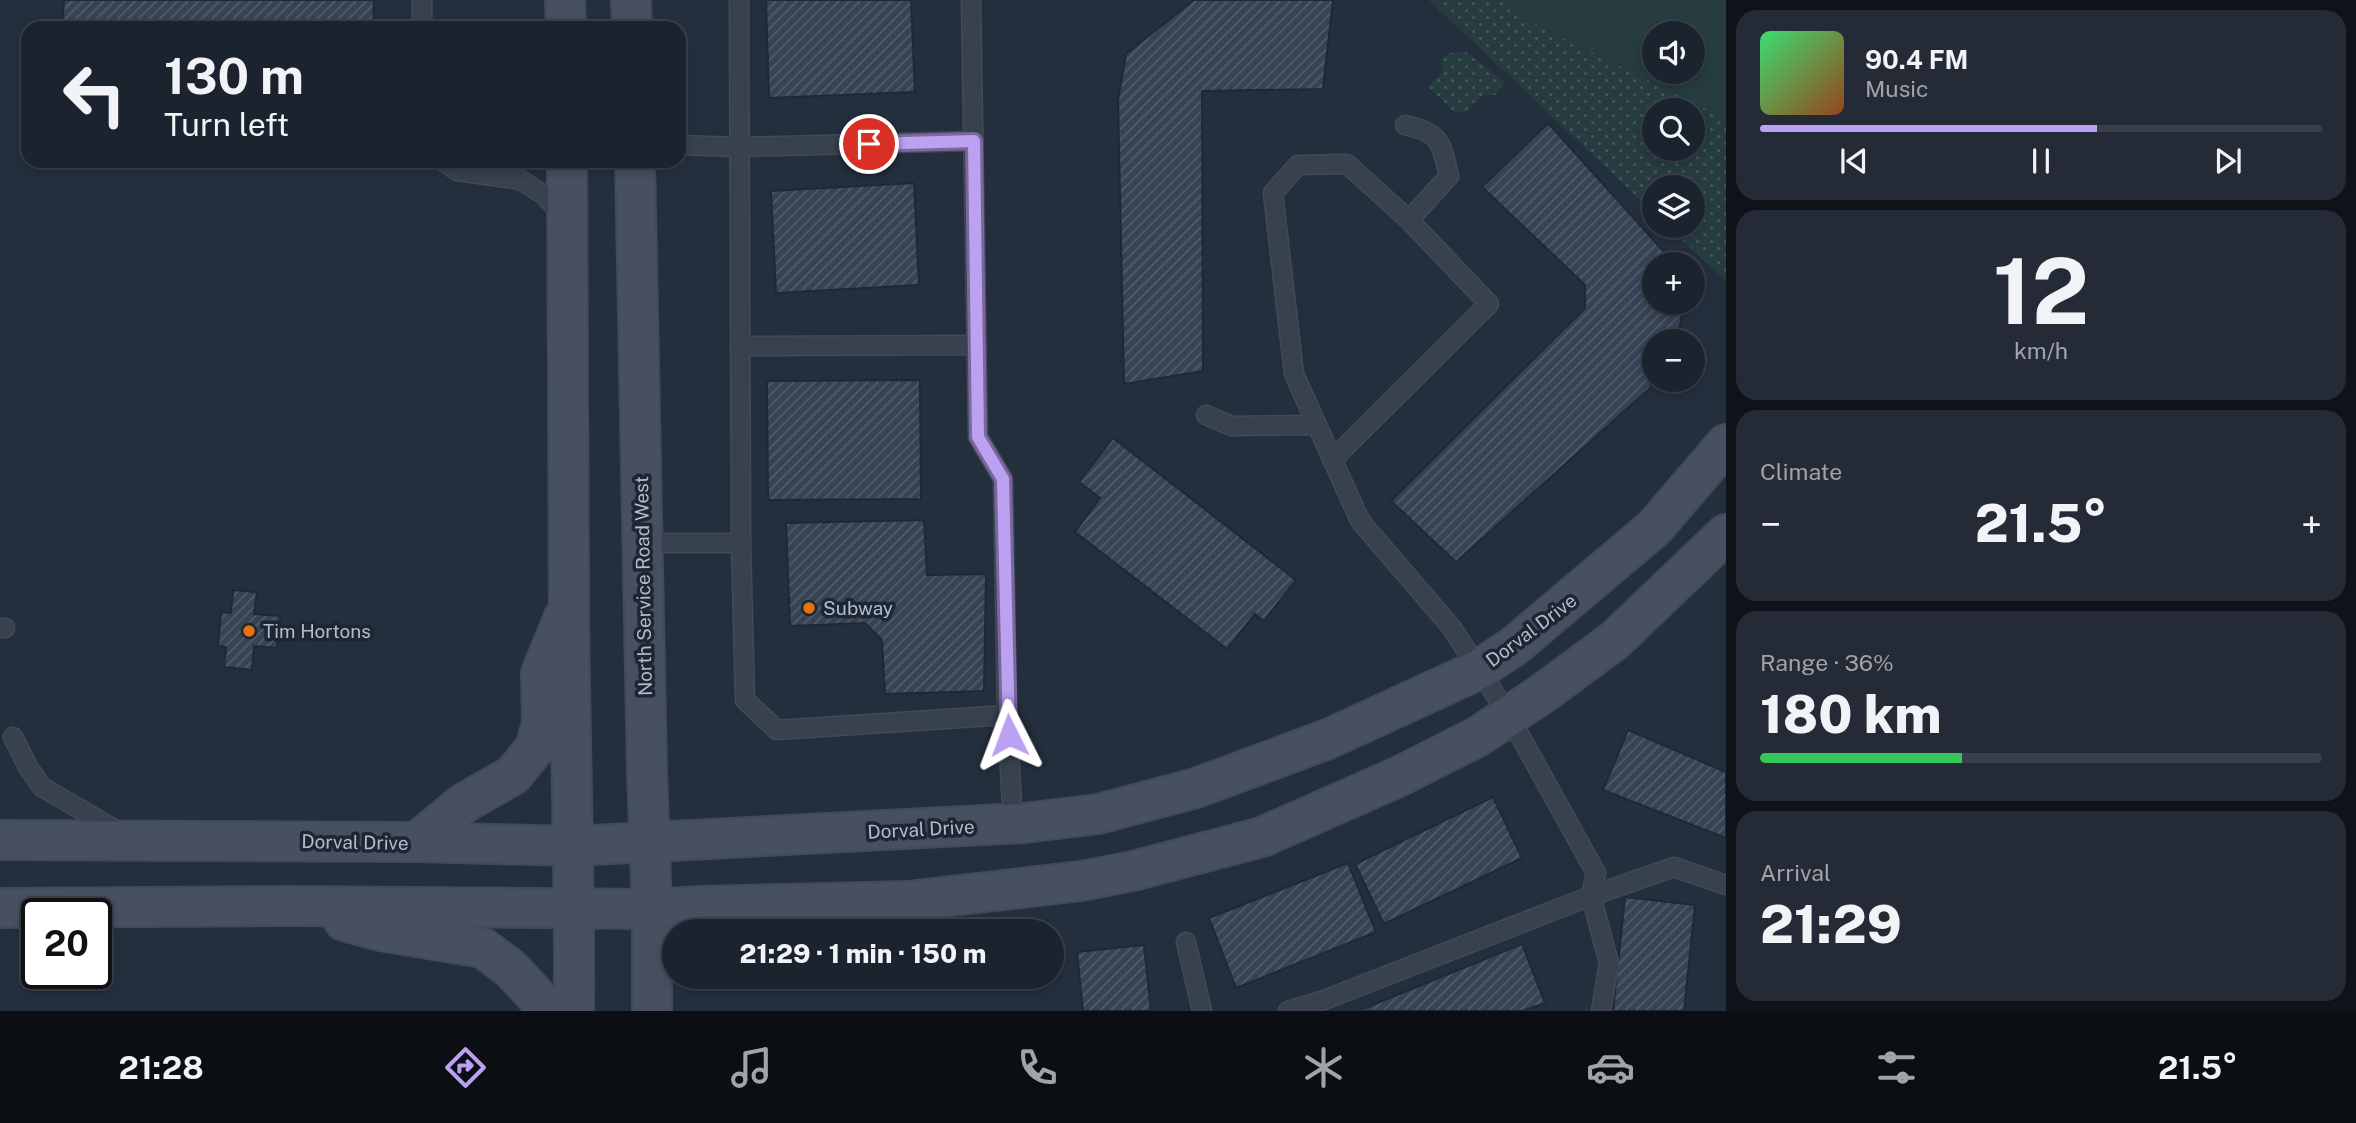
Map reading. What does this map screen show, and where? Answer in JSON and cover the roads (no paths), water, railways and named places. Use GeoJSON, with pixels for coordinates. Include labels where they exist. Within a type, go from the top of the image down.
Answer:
{"type":"FeatureCollection","features":[{"type":"Feature","properties":{"kind":"main road"},"geometry":{"type":"LineString","coordinates":[[565,0],[566,21]]}},
{"type":"Feature","properties":{"kind":"main road"},"geometry":{"type":"LineString","coordinates":[[631,0],[632,21]]}},
{"type":"Feature","properties":{"kind":"main road"},"geometry":{"type":"LineString","coordinates":[[567,168],[574,1011]]}},
{"type":"Feature","properties":{"kind":"main road","name":"North Service Road West"},"geometry":{"type":"LineString","coordinates":[[635,168],[652,1011]]}},
{"type":"Feature","properties":{"kind":"main road","name":"Dorval Drive"},"geometry":{"type":"LineString","coordinates":[[0,839],[417,842],[572,846],[1013,824],[1098,814],[1196,788],[1328,740],[1478,670],[1533,631],[1654,528],[1726,444]]}},
{"type":"Feature","properties":{"kind":"main road"},"geometry":{"type":"LineString","coordinates":[[0,908],[288,906],[652,909],[908,901],[1082,881],[1133,872],[1262,837],[1400,776],[1477,737],[1615,640],[1726,534]]}},
{"type":"Feature","properties":{"kind":"main road"},"geometry":{"type":"LineString","coordinates":[[417,842],[464,803],[513,775],[535,748],[542,724],[541,673],[569,604]]}},
{"type":"Feature","properties":{"kind":"main road"},"geometry":{"type":"LineString","coordinates":[[288,906],[381,930],[483,948],[511,968],[550,1011]]}},
{"type":"Feature","properties":{"kind":"lane"},"geometry":{"type":"LineString","coordinates":[[422,0],[422,21]]}},
{"type":"Feature","properties":{"kind":"lane"},"geometry":{"type":"LineString","coordinates":[[739,0],[741,543],[745,700],[777,730],[1007,715]]}},
{"type":"Feature","properties":{"kind":"lane"},"geometry":{"type":"LineString","coordinates":[[971,0],[978,437],[1003,479],[1007,715],[1013,824]]}},
{"type":"Feature","properties":{"kind":"lane"},"geometry":{"type":"LineString","coordinates":[[1405,125],[1427,130],[1441,145],[1449,176],[1409,219]]}},
{"type":"Feature","properties":{"kind":"lane"},"geometry":{"type":"LineString","coordinates":[[686,145],[738,147],[974,141]]}},
{"type":"Feature","properties":{"kind":"lane"},"geometry":{"type":"LineString","coordinates":[[1332,460],[1489,304],[1409,219],[1347,164],[1298,165],[1273,193],[1294,374],[1316,425],[1332,460],[1361,522],[1452,628],[1509,716],[1596,873],[1591,895],[1609,963],[1601,1011]]}},
{"type":"Feature","properties":{"kind":"lane"},"geometry":{"type":"LineString","coordinates":[[453,168],[457,171],[521,180],[544,194],[567,220]]}},
{"type":"Feature","properties":{"kind":"lane"},"geometry":{"type":"LineString","coordinates":[[740,346],[977,345]]}},
{"type":"Feature","properties":{"kind":"lane"},"geometry":{"type":"LineString","coordinates":[[1206,415],[1232,426],[1316,425]]}},
{"type":"Feature","properties":{"kind":"lane"},"geometry":{"type":"LineString","coordinates":[[643,543],[741,543]]}},
{"type":"Feature","properties":{"kind":"lane"},"geometry":{"type":"LineString","coordinates":[[13,737],[42,787],[133,840]]}},
{"type":"Feature","properties":{"kind":"lane"},"geometry":{"type":"LineString","coordinates":[[1288,1011],[1324,1000],[1591,895],[1674,867],[1726,885]]}},
{"type":"Feature","properties":{"kind":"lane"},"geometry":{"type":"LineString","coordinates":[[1186,943],[1202,1011]]}},
{"type":"Feature","properties":{"kind":"place","name":"Subway"},"geometry":{"type":"Point","coordinates":[809,608]}},
{"type":"Feature","properties":{"kind":"place","name":"Tim Hortons"},"geometry":{"type":"Point","coordinates":[249,631]}}]}
